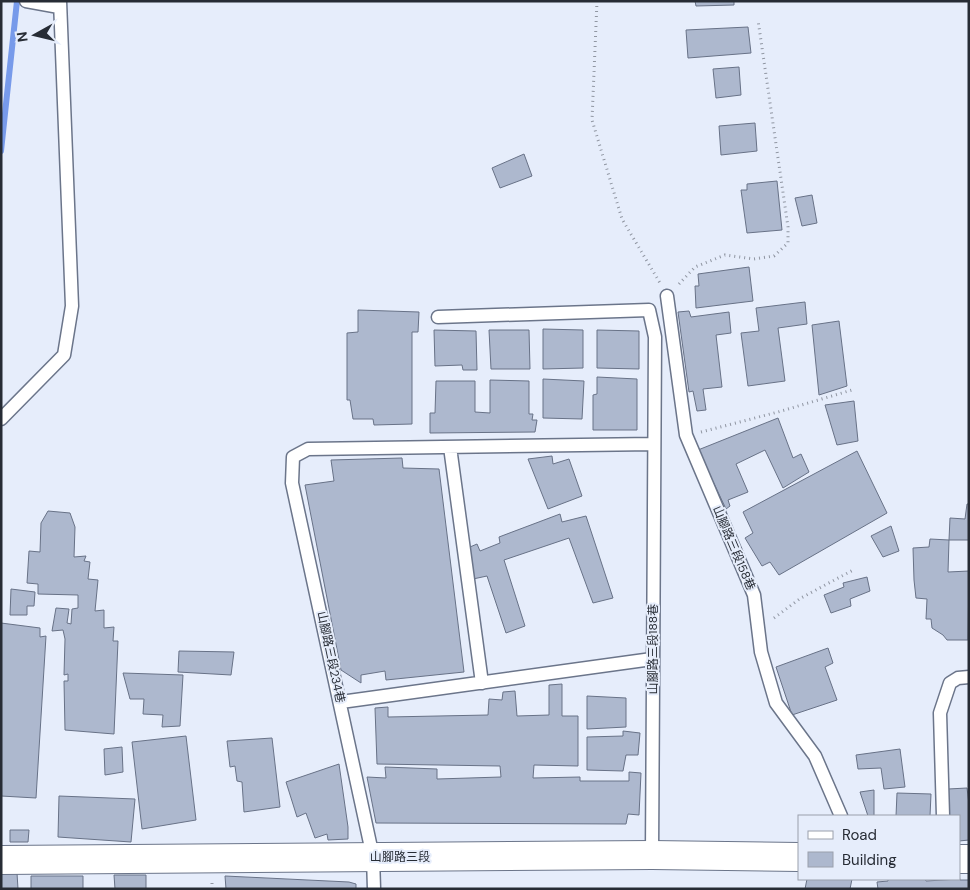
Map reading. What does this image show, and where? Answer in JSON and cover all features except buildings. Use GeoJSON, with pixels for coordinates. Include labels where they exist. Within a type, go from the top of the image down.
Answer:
{"type":"FeatureCollection","features":[{"type":"Feature","properties":{"kind":"main road","name":"山腳路三段"},"geometry":{"type":"LineString","coordinates":[[1,860],[652,855],[798,857]]}},
{"type":"Feature","properties":{"kind":"lane"},"geometry":{"type":"LineString","coordinates":[[1,419],[64,355],[72,306],[59,4],[26,1]]}},
{"type":"Feature","properties":{"kind":"lane","name":"山腳路三段158巷"},"geometry":{"type":"LineString","coordinates":[[667,296],[686,435],[754,595],[761,652],[776,703],[815,756],[841,815]]}},
{"type":"Feature","properties":{"kind":"lane","name":"山腳路三段188巷"},"geometry":{"type":"LineString","coordinates":[[438,317],[650,310],[655,337],[652,855]]}},
{"type":"Feature","properties":{"kind":"lane"},"geometry":{"type":"LineString","coordinates":[[482,683],[450,447],[653,444]]}},
{"type":"Feature","properties":{"kind":"lane","name":"山腳路三段234巷"},"geometry":{"type":"LineString","coordinates":[[374,889],[373,857],[341,702],[292,483],[293,457],[308,449],[450,447]]}},
{"type":"Feature","properties":{"kind":"lane"},"geometry":{"type":"LineString","coordinates":[[341,702],[652,659]]}},
{"type":"Feature","properties":{"kind":"lane"},"geometry":{"type":"LineString","coordinates":[[942,815],[940,713],[950,684],[958,678],[969,678]]}},
{"type":"Feature","properties":{"kind":"path"},"geometry":{"type":"LineString","coordinates":[[597,1],[592,120],[622,219],[667,296],[695,267],[725,255],[754,259],[774,256],[788,244],[788,227],[758,20]]}},
{"type":"Feature","properties":{"kind":"path"},"geometry":{"type":"LineString","coordinates":[[686,435],[778,412],[852,390]]}},
{"type":"Feature","properties":{"kind":"path"},"geometry":{"type":"LineString","coordinates":[[759,634],[778,615],[801,598],[854,569]]}},
{"type":"Feature","properties":{"kind":"waterway"},"geometry":{"type":"LineString","coordinates":[[1,151],[17,1]]}}]}
